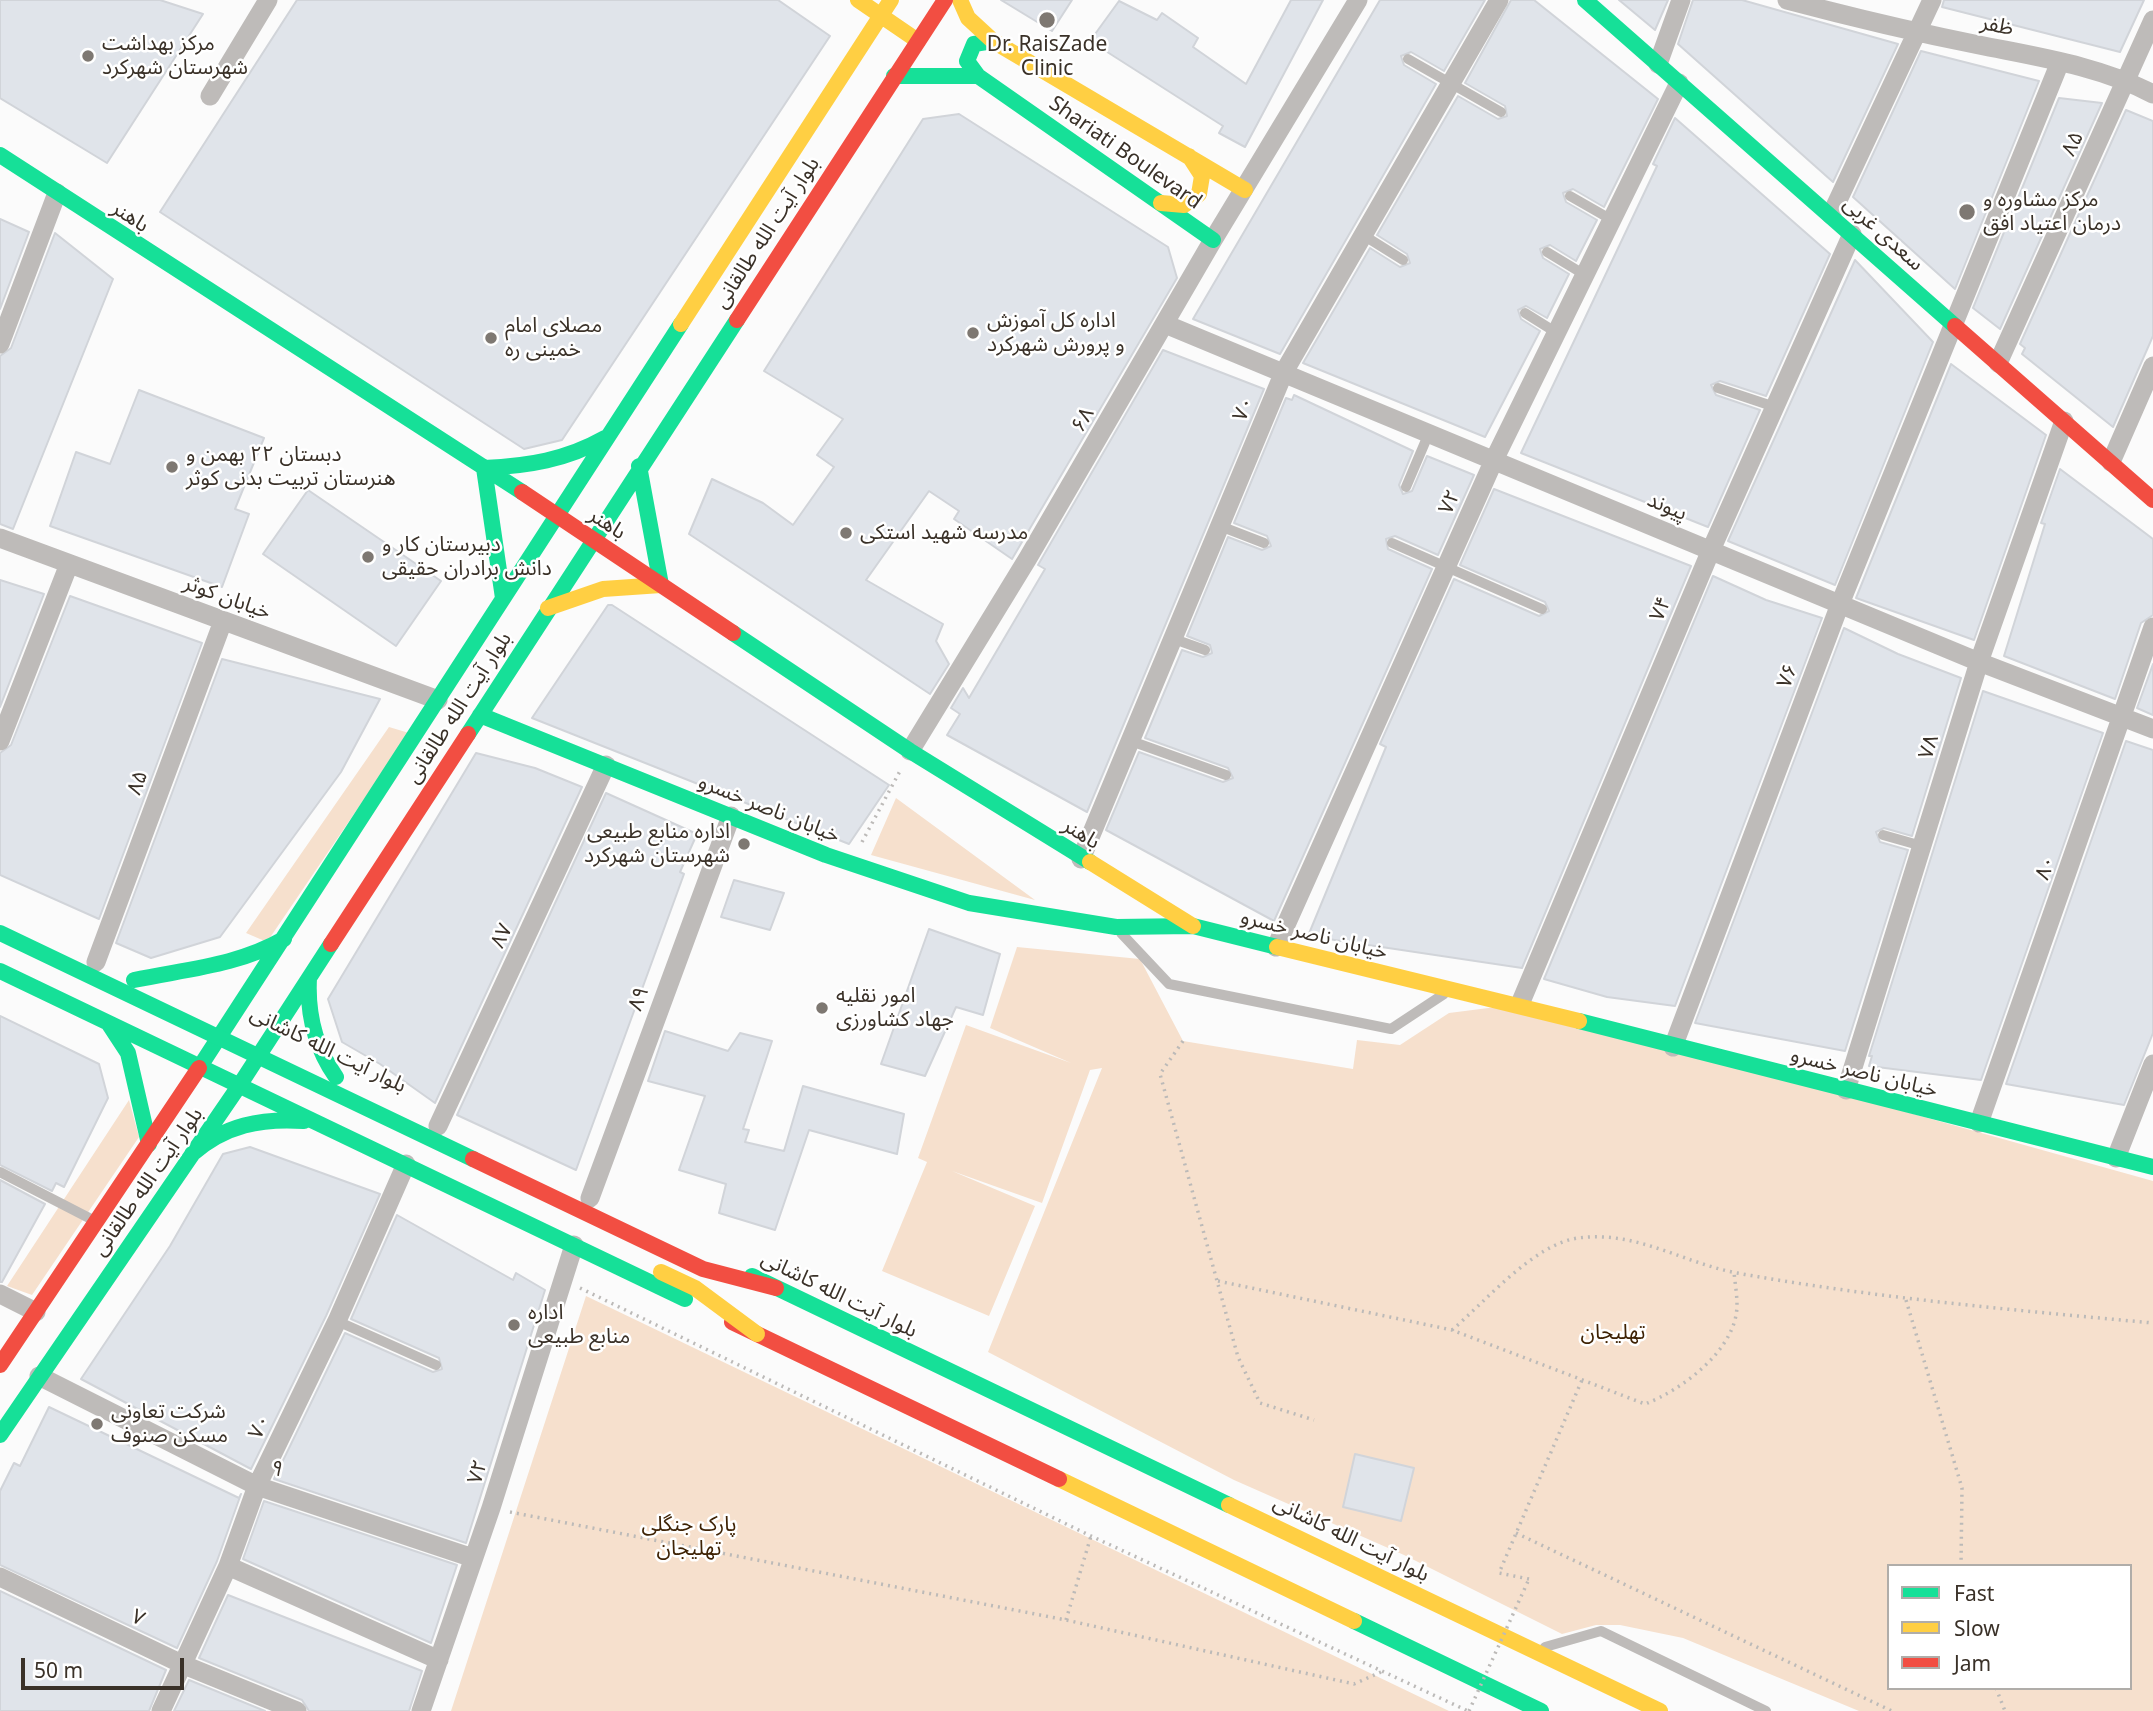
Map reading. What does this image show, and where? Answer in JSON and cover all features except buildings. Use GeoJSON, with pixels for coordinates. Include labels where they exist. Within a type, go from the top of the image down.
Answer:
{"type":"FeatureCollection","features":[{"type":"Feature","properties":{"kind":"main road"},"geometry":{"type":"LineString","coordinates":[[858,0],[918,41]]}},
{"type":"Feature","properties":{"kind":"main road","name":"بلوار آیت الله طالقانی"},"geometry":{"type":"LineString","coordinates":[[0,1435],[39,1376],[140,1194],[149,1144],[891,0]]}},
{"type":"Feature","properties":{"kind":"main road","name":"بلوار آیت الله طالقانی"},"geometry":{"type":"LineString","coordinates":[[0,1365],[96,1222],[140,1194],[192,1153],[239,1086],[639,466],[945,0]]}},
{"type":"Feature","properties":{"kind":"main road","name":"Shariati Boulevard"},"geometry":{"type":"LineString","coordinates":[[960,0],[968,18],[993,41],[1245,190]]}},
{"type":"Feature","properties":{"kind":"main road","name":"سعدی غربی"},"geometry":{"type":"LineString","coordinates":[[1585,0],[2153,500]]}},
{"type":"Feature","properties":{"kind":"main road"},"geometry":{"type":"LineString","coordinates":[[978,76],[967,61],[969,52],[974,44],[993,41]]}},
{"type":"Feature","properties":{"kind":"main road"},"geometry":{"type":"LineString","coordinates":[[894,76],[978,76]]}},
{"type":"Feature","properties":{"kind":"main road","name":"Shariati Boulevard"},"geometry":{"type":"LineString","coordinates":[[978,76],[1213,240]]}},
{"type":"Feature","properties":{"kind":"main road","name":"باهنر"},"geometry":{"type":"LineString","coordinates":[[0,155],[484,468],[911,751],[1081,859],[1193,926]]}},
{"type":"Feature","properties":{"kind":"main road"},"geometry":{"type":"LineString","coordinates":[[1161,203],[1175,208],[1187,204],[1200,194],[1204,174],[1189,156]]}},
{"type":"Feature","properties":{"kind":"main road"},"geometry":{"type":"LineString","coordinates":[[503,598],[484,468],[548,464],[584,451],[606,438]]}},
{"type":"Feature","properties":{"kind":"main road"},"geometry":{"type":"LineString","coordinates":[[548,608],[604,587],[629,584],[661,585],[639,466]]}},
{"type":"Feature","properties":{"kind":"main road","name":"خیابان ناصر خسرو"},"geometry":{"type":"LineString","coordinates":[[480,715],[851,864],[969,903],[1116,927],[1193,926],[1449,990],[1520,1004],[1673,1046],[2153,1167]]}},
{"type":"Feature","properties":{"kind":"main road","name":"بلوار آیت الله کاشانی"},"geometry":{"type":"LineString","coordinates":[[0,916],[1660,1711]]}},
{"type":"Feature","properties":{"kind":"main road"},"geometry":{"type":"LineString","coordinates":[[0,933],[703,1269],[776,1288]]}},
{"type":"Feature","properties":{"kind":"main road"},"geometry":{"type":"LineString","coordinates":[[134,980],[239,962],[266,951],[284,939]]}},
{"type":"Feature","properties":{"kind":"main road"},"geometry":{"type":"LineString","coordinates":[[0,954],[695,1288],[757,1334]]}},
{"type":"Feature","properties":{"kind":"main road"},"geometry":{"type":"LineString","coordinates":[[0,971],[1541,1711]]}},
{"type":"Feature","properties":{"kind":"main road"},"geometry":{"type":"LineString","coordinates":[[309,978],[308,1002],[313,1029],[321,1053],[336,1077]]}},
{"type":"Feature","properties":{"kind":"main road"},"geometry":{"type":"LineString","coordinates":[[109,1024],[128,1053],[149,1144]]}},
{"type":"Feature","properties":{"kind":"main road"},"geometry":{"type":"LineString","coordinates":[[192,1153],[220,1132],[251,1122],[281,1119],[314,1122]]}},
{"type":"Feature","properties":{"kind":"street"},"geometry":{"type":"LineString","coordinates":[[210,96],[268,0]]}},
{"type":"Feature","properties":{"kind":"street","name":"۶۸"},"geometry":{"type":"LineString","coordinates":[[911,751],[1358,0]]}},
{"type":"Feature","properties":{"kind":"street","name":"۷۰"},"geometry":{"type":"LineString","coordinates":[[1081,859],[1284,372],[1499,0]]}},
{"type":"Feature","properties":{"kind":"street"},"geometry":{"type":"LineString","coordinates":[[1658,64],[1681,0]]}},
{"type":"Feature","properties":{"kind":"street","name":"ظفر"},"geometry":{"type":"LineString","coordinates":[[1787,0],[1918,32],[2060,62],[2127,80],[2153,94]]}},
{"type":"Feature","properties":{"kind":"street"},"geometry":{"type":"LineString","coordinates":[[1831,215],[1932,0]]}},
{"type":"Feature","properties":{"kind":"street","name":"۸۵"},"geometry":{"type":"LineString","coordinates":[[1998,363],[2153,20]]}},
{"type":"Feature","properties":{"kind":"street","name":"۷۶"},"geometry":{"type":"LineString","coordinates":[[1673,1046],[1840,604],[2060,62]]}},
{"type":"Feature","properties":{"kind":"street","name":"۷۲"},"geometry":{"type":"LineString","coordinates":[[1276,947],[1494,460],[1679,83]]}},
{"type":"Feature","properties":{"kind":"street"},"geometry":{"type":"LineString","coordinates":[[0,344],[57,193]]}},
{"type":"Feature","properties":{"kind":"street","name":"۷۴"},"geometry":{"type":"LineString","coordinates":[[1520,1004],[1710,550],[1852,234]]}},
{"type":"Feature","properties":{"kind":"street","name":"پیوند"},"geometry":{"type":"LineString","coordinates":[[1165,324],[1979,662],[2153,729]]}},
{"type":"Feature","properties":{"kind":"street"},"geometry":{"type":"LineString","coordinates":[[2111,463],[2153,366]]}},
{"type":"Feature","properties":{"kind":"street","name":"۷۸"},"geometry":{"type":"LineString","coordinates":[[1846,1090],[1979,662],[2064,421]]}},
{"type":"Feature","properties":{"kind":"street","name":"خیابان کوثر"},"geometry":{"type":"LineString","coordinates":[[0,538],[438,700]]}},
{"type":"Feature","properties":{"kind":"street"},"geometry":{"type":"LineString","coordinates":[[0,741],[69,564]]}},
{"type":"Feature","properties":{"kind":"street","name":"۸۵"},"geometry":{"type":"LineString","coordinates":[[96,962],[223,621]]}},
{"type":"Feature","properties":{"kind":"street","name":"۸۰"},"geometry":{"type":"LineString","coordinates":[[1979,1123],[2153,627]]}},
{"type":"Feature","properties":{"kind":"street","name":"۸۷"},"geometry":{"type":"LineString","coordinates":[[438,1126],[606,765]]}},
{"type":"Feature","properties":{"kind":"street","name":"۸۹"},"geometry":{"type":"LineString","coordinates":[[590,1198],[731,816]]}},
{"type":"Feature","properties":{"kind":"street"},"geometry":{"type":"LineString","coordinates":[[2116,1158],[2153,1064]]}},
{"type":"Feature","properties":{"kind":"street","name":"۷۰"},"geometry":{"type":"LineString","coordinates":[[161,1711],[228,1566],[257,1486],[337,1321],[406,1164]]}},
{"type":"Feature","properties":{"kind":"street","name":"۷۲"},"geometry":{"type":"LineString","coordinates":[[421,1711],[491,1508],[574,1245]]}},
{"type":"Feature","properties":{"kind":"street"},"geometry":{"type":"LineString","coordinates":[[0,1294],[36,1312]]}},
{"type":"Feature","properties":{"kind":"street","name":"۹"},"geometry":{"type":"LineString","coordinates":[[39,1376],[257,1486],[473,1558]]}},
{"type":"Feature","properties":{"kind":"street"},"geometry":{"type":"LineString","coordinates":[[228,1566],[439,1660]]}},
{"type":"Feature","properties":{"kind":"street","name":"۷"},"geometry":{"type":"LineString","coordinates":[[0,1577],[184,1665],[297,1711]]}},
{"type":"Feature","properties":{"kind":"lane"},"geometry":{"type":"LineString","coordinates":[[1408,59],[1501,112]]}},
{"type":"Feature","properties":{"kind":"lane"},"geometry":{"type":"LineString","coordinates":[[1570,196],[1613,220]]}},
{"type":"Feature","properties":{"kind":"lane"},"geometry":{"type":"LineString","coordinates":[[1363,235],[1403,260]]}},
{"type":"Feature","properties":{"kind":"lane"},"geometry":{"type":"LineString","coordinates":[[1547,252],[1586,275]]}},
{"type":"Feature","properties":{"kind":"lane"},"geometry":{"type":"LineString","coordinates":[[1525,313],[1557,333]]}},
{"type":"Feature","properties":{"kind":"lane"},"geometry":{"type":"LineString","coordinates":[[1718,388],[1775,407]]}},
{"type":"Feature","properties":{"kind":"lane"},"geometry":{"type":"LineString","coordinates":[[1406,487],[1429,433]]}},
{"type":"Feature","properties":{"kind":"lane"},"geometry":{"type":"LineString","coordinates":[[1220,526],[1264,543]]}},
{"type":"Feature","properties":{"kind":"lane"},"geometry":{"type":"LineString","coordinates":[[1392,543],[1542,609]]}},
{"type":"Feature","properties":{"kind":"lane"},"geometry":{"type":"LineString","coordinates":[[1174,639],[1205,650]]}},
{"type":"Feature","properties":{"kind":"lane"},"geometry":{"type":"LineString","coordinates":[[1131,741],[1226,775]]}},
{"type":"Feature","properties":{"kind":"lane"},"geometry":{"type":"LineString","coordinates":[[1883,835],[1922,846]]}},
{"type":"Feature","properties":{"kind":"lane"},"geometry":{"type":"LineString","coordinates":[[1116,927],[1169,984],[1391,1029],[1449,990]]}},
{"type":"Feature","properties":{"kind":"lane"},"geometry":{"type":"LineString","coordinates":[[0,1172],[96,1222]]}},
{"type":"Feature","properties":{"kind":"lane"},"geometry":{"type":"LineString","coordinates":[[337,1321],[436,1366]]}},
{"type":"Feature","properties":{"kind":"lane"},"geometry":{"type":"LineString","coordinates":[[1533,1650],[1601,1631],[1766,1711]]}},
{"type":"Feature","properties":{"kind":"path"},"geometry":{"type":"LineString","coordinates":[[851,864],[911,751]]}},
{"type":"Feature","properties":{"kind":"path"},"geometry":{"type":"LineString","coordinates":[[1183,1041],[1160,1074],[1238,1357],[1260,1403],[1314,1420]]}},
{"type":"Feature","properties":{"kind":"path"},"geometry":{"type":"LineString","coordinates":[[1452,1330],[1549,1245],[1580,1238],[1647,1243],[1734,1272],[1906,1300],[2153,1323]]}},
{"type":"Feature","properties":{"kind":"path"},"geometry":{"type":"LineString","coordinates":[[1218,1281],[1452,1330],[1645,1404],[1685,1382],[1711,1358],[1728,1336],[1738,1307],[1734,1272]]}},
{"type":"Feature","properties":{"kind":"path"},"geometry":{"type":"LineString","coordinates":[[563,1279],[1091,1536],[1468,1711],[1529,1579],[1499,1573],[1582,1380]]}},
{"type":"Feature","properties":{"kind":"path"},"geometry":{"type":"LineString","coordinates":[[1906,1300],[1962,1489],[1961,1564]]}},
{"type":"Feature","properties":{"kind":"path"},"geometry":{"type":"LineString","coordinates":[[491,1508],[1066,1620],[1354,1684],[1383,1671]]}},
{"type":"Feature","properties":{"kind":"path"},"geometry":{"type":"LineString","coordinates":[[1516,1533],[1892,1711]]}},
{"type":"Feature","properties":{"kind":"path"},"geometry":{"type":"LineString","coordinates":[[1066,1620],[1091,1536]]}},
{"type":"Feature","properties":{"kind":"path"},"geometry":{"type":"LineString","coordinates":[[1997,1690],[2005,1711]]}},
{"type":"Feature","properties":{"kind":"path"},"geometry":{"type":"LineString","coordinates":[[1455,1705],[1458,1711]]}},
{"type":"Feature","properties":{"kind":"green space"},"geometry":{"type":"Polygon","coordinates":[[[389,727],[409,733],[267,942],[246,933],[389,727]]]}},
{"type":"Feature","properties":{"kind":"green space"},"geometry":{"type":"Polygon","coordinates":[[[896,798],[1035,900],[871,855],[896,798]]]}},
{"type":"Feature","properties":{"kind":"green space","name":"تهلیجان"},"geometry":{"type":"Polygon","coordinates":[[[1017,947],[1140,959],[1183,1041],[1353,1069],[1357,1040],[1400,1045],[1449,1013],[1520,1004],[2153,1181],[2153,1711],[1859,1711],[1683,1638],[1620,1625],[1596,1625],[1562,1634],[1404,1555],[1234,1480],[988,1352],[1102,1068],[1090,1070],[1042,1203],[952,1171],[1035,1206],[989,1316],[882,1271],[927,1162],[918,1158],[966,1025],[1071,1063],[990,1028],[1017,947]]]}},
{"type":"Feature","properties":{"kind":"green space"},"geometry":{"type":"Polygon","coordinates":[[[129,1100],[139,1137],[32,1295],[7,1286],[129,1100]]]}},
{"type":"Feature","properties":{"kind":"green space","name":"پارک جنگلی تهلیجان"},"geometry":{"type":"Polygon","coordinates":[[[586,1296],[1449,1711],[451,1711],[586,1296]]]}},
{"type":"Feature","properties":{"kind":"traffic: fast"},"geometry":{"type":"LineString","coordinates":[[1585,0],[1955,326]]}},
{"type":"Feature","properties":{"kind":"traffic: fast"},"geometry":{"type":"LineString","coordinates":[[978,76],[967,61],[974,44],[993,41]]}},
{"type":"Feature","properties":{"kind":"traffic: fast"},"geometry":{"type":"LineString","coordinates":[[894,76],[978,76],[1213,240]]}},
{"type":"Feature","properties":{"kind":"traffic: fast"},"geometry":{"type":"LineString","coordinates":[[0,155],[522,492]]}},
{"type":"Feature","properties":{"kind":"traffic: fast"},"geometry":{"type":"LineString","coordinates":[[468,734],[737,320]]}},
{"type":"Feature","properties":{"kind":"traffic: fast"},"geometry":{"type":"LineString","coordinates":[[199,1068],[681,324]]}},
{"type":"Feature","properties":{"kind":"traffic: fast"},"geometry":{"type":"LineString","coordinates":[[484,468],[516,466],[561,457],[605,438]]}},
{"type":"Feature","properties":{"kind":"traffic: fast"},"geometry":{"type":"LineString","coordinates":[[639,466],[661,585]]}},
{"type":"Feature","properties":{"kind":"traffic: fast"},"geometry":{"type":"LineString","coordinates":[[484,468],[503,598]]}},
{"type":"Feature","properties":{"kind":"traffic: fast"},"geometry":{"type":"LineString","coordinates":[[733,633],[910,751],[1090,862]]}},
{"type":"Feature","properties":{"kind":"traffic: fast"},"geometry":{"type":"LineString","coordinates":[[480,715],[826,855],[969,903],[1116,927],[1193,926],[1277,947]]}},
{"type":"Feature","properties":{"kind":"traffic: fast"},"geometry":{"type":"LineString","coordinates":[[0,933],[473,1159]]}},
{"type":"Feature","properties":{"kind":"traffic: fast"},"geometry":{"type":"LineString","coordinates":[[134,980],[230,961],[284,939]]}},
{"type":"Feature","properties":{"kind":"traffic: fast"},"geometry":{"type":"LineString","coordinates":[[0,1435],[239,1086],[331,944]]}},
{"type":"Feature","properties":{"kind":"traffic: fast"},"geometry":{"type":"LineString","coordinates":[[0,971],[685,1299]]}},
{"type":"Feature","properties":{"kind":"traffic: fast"},"geometry":{"type":"LineString","coordinates":[[309,978],[309,1005],[314,1030],[336,1077]]}},
{"type":"Feature","properties":{"kind":"traffic: fast"},"geometry":{"type":"LineString","coordinates":[[1579,1021],[2153,1167]]}},
{"type":"Feature","properties":{"kind":"traffic: fast"},"geometry":{"type":"LineString","coordinates":[[109,1024],[128,1053],[149,1144]]}},
{"type":"Feature","properties":{"kind":"traffic: fast"},"geometry":{"type":"LineString","coordinates":[[192,1154],[217,1136],[244,1126],[258,1122],[304,1121]]}},
{"type":"Feature","properties":{"kind":"traffic: fast"},"geometry":{"type":"LineString","coordinates":[[752,1276],[1229,1505]]}},
{"type":"Feature","properties":{"kind":"traffic: fast"},"geometry":{"type":"LineString","coordinates":[[1354,1621],[1541,1711]]}},
{"type":"Feature","properties":{"kind":"traffic: slow"},"geometry":{"type":"LineString","coordinates":[[858,0],[918,41]]}},
{"type":"Feature","properties":{"kind":"traffic: slow"},"geometry":{"type":"LineString","coordinates":[[681,324],[891,0]]}},
{"type":"Feature","properties":{"kind":"traffic: slow"},"geometry":{"type":"LineString","coordinates":[[960,0],[968,18],[993,41],[1245,190]]}},
{"type":"Feature","properties":{"kind":"traffic: slow"},"geometry":{"type":"LineString","coordinates":[[1161,203],[1184,205],[1199,194],[1202,176],[1189,156]]}},
{"type":"Feature","properties":{"kind":"traffic: slow"},"geometry":{"type":"LineString","coordinates":[[548,608],[603,589],[661,585]]}},
{"type":"Feature","properties":{"kind":"traffic: slow"},"geometry":{"type":"LineString","coordinates":[[1090,862],[1193,926]]}},
{"type":"Feature","properties":{"kind":"traffic: slow"},"geometry":{"type":"LineString","coordinates":[[1277,947],[1579,1021]]}},
{"type":"Feature","properties":{"kind":"traffic: slow"},"geometry":{"type":"LineString","coordinates":[[661,1272],[695,1288],[757,1334]]}},
{"type":"Feature","properties":{"kind":"traffic: slow"},"geometry":{"type":"LineString","coordinates":[[1059,1479],[1354,1621]]}},
{"type":"Feature","properties":{"kind":"traffic: slow"},"geometry":{"type":"LineString","coordinates":[[1229,1505],[1660,1711]]}},
{"type":"Feature","properties":{"kind":"traffic: jam"},"geometry":{"type":"LineString","coordinates":[[737,320],[945,0]]}},
{"type":"Feature","properties":{"kind":"traffic: jam"},"geometry":{"type":"LineString","coordinates":[[1955,326],[2153,500]]}},
{"type":"Feature","properties":{"kind":"traffic: jam"},"geometry":{"type":"LineString","coordinates":[[522,492],[733,633]]}},
{"type":"Feature","properties":{"kind":"traffic: jam"},"geometry":{"type":"LineString","coordinates":[[331,944],[468,734]]}},
{"type":"Feature","properties":{"kind":"traffic: jam"},"geometry":{"type":"LineString","coordinates":[[0,1365],[199,1068]]}},
{"type":"Feature","properties":{"kind":"traffic: jam"},"geometry":{"type":"LineString","coordinates":[[473,1159],[703,1269],[776,1288]]}},
{"type":"Feature","properties":{"kind":"traffic: jam"},"geometry":{"type":"LineString","coordinates":[[732,1322],[1059,1479]]}},
{"type":"Feature","properties":{"kind":"place","name":"Dr. RaisZade Clinic"},"geometry":{"type":"Point","coordinates":[1047,20]}},
{"type":"Feature","properties":{"kind":"place","name":"مرکز بهداشت شهرستان شهرکرد"},"geometry":{"type":"Point","coordinates":[88,56]}},
{"type":"Feature","properties":{"kind":"place","name":"مرکز مشاوره و درمان اعتیاد افق"},"geometry":{"type":"Point","coordinates":[1967,212]}},
{"type":"Feature","properties":{"kind":"place","name":"اداره کل آموزش و پرورش شهرکرد"},"geometry":{"type":"Point","coordinates":[973,333]}},
{"type":"Feature","properties":{"kind":"place","name":"مصلای امام خمینی ره"},"geometry":{"type":"Point","coordinates":[491,338]}},
{"type":"Feature","properties":{"kind":"place","name":"دبستان ۲۲ بهمن و هنرستان تربیت بدنی کوثر"},"geometry":{"type":"Point","coordinates":[172,467]}},
{"type":"Feature","properties":{"kind":"place","name":"مدرسه شهید استکی"},"geometry":{"type":"Point","coordinates":[846,533]}},
{"type":"Feature","properties":{"kind":"place","name":"دبیرستان کار و دانش برادران حقیقی"},"geometry":{"type":"Point","coordinates":[368,557]}},
{"type":"Feature","properties":{"kind":"place","name":"اداره منابع طبیعی شهرستان شهرکرد"},"geometry":{"type":"Point","coordinates":[744,844]}},
{"type":"Feature","properties":{"kind":"place","name":"امور نقلیه جهاد کشاورزی"},"geometry":{"type":"Point","coordinates":[822,1008]}},
{"type":"Feature","properties":{"kind":"place","name":"اداره منابع طبیعی"},"geometry":{"type":"Point","coordinates":[514,1325]}},
{"type":"Feature","properties":{"kind":"place","name":"شرکت تعاونی مسکن صنوف"},"geometry":{"type":"Point","coordinates":[97,1424]}}]}
